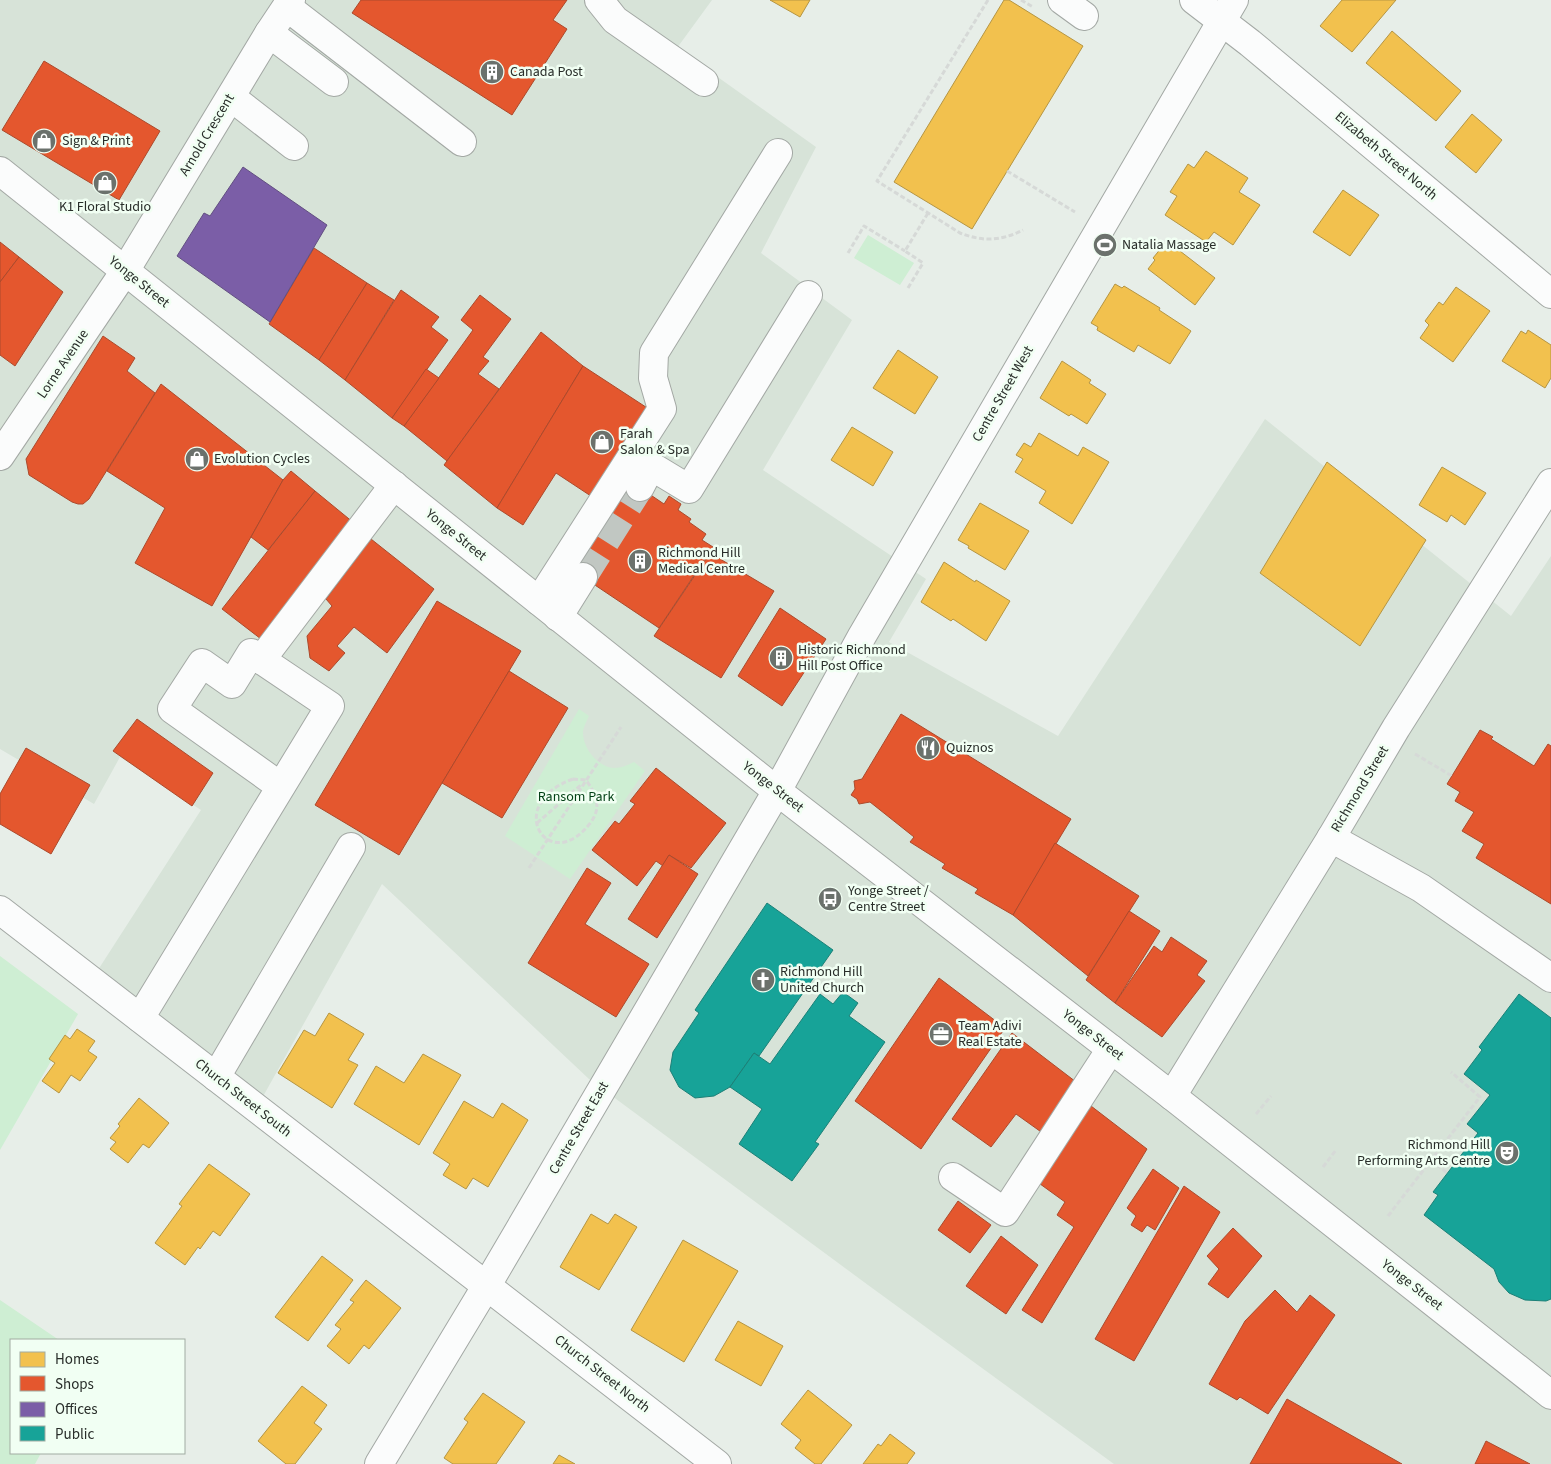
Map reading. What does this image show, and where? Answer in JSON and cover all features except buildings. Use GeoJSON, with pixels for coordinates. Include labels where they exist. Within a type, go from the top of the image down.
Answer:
{"type":"FeatureCollection","features":[{"type":"Feature","properties":{"kind":"street"},"geometry":{"type":"LineString","coordinates":[[600,0],[615,20],[704,82]]}},
{"type":"Feature","properties":{"kind":"street"},"geometry":{"type":"LineString","coordinates":[[1062,0],[1084,16]]}},
{"type":"Feature","properties":{"kind":"street","name":"Elizabeth Street North"},"geometry":{"type":"LineString","coordinates":[[1194,0],[1227,10],[1250,43],[1551,294]]}},
{"type":"Feature","properties":{"kind":"street"},"geometry":{"type":"LineString","coordinates":[[289,3],[462,142]]}},
{"type":"Feature","properties":{"kind":"street","name":"Arnold Crescent"},"geometry":{"type":"LineString","coordinates":[[125,271],[289,3]]}},
{"type":"Feature","properties":{"kind":"street","name":"Centre Street West"},"geometry":{"type":"LineString","coordinates":[[777,791],[862,636],[1227,10]]}},
{"type":"Feature","properties":{"kind":"street"},"geometry":{"type":"LineString","coordinates":[[270,33],[334,82]]}},
{"type":"Feature","properties":{"kind":"street"},"geometry":{"type":"LineString","coordinates":[[230,97],[294,146]]}},
{"type":"Feature","properties":{"kind":"street"},"geometry":{"type":"LineString","coordinates":[[548,609],[662,409],[652,378],[654,353],[778,153]]}},
{"type":"Feature","properties":{"kind":"street","name":"Yonge Street"},"geometry":{"type":"LineString","coordinates":[[0,172],[777,791],[1172,1096],[1551,1395]]}},
{"type":"Feature","properties":{"kind":"street","name":"Lorne Avenue"},"geometry":{"type":"LineString","coordinates":[[0,456],[125,271]]}},
{"type":"Feature","properties":{"kind":"street"},"geometry":{"type":"LineString","coordinates":[[640,488],[651,466],[689,489],[808,294]]}},
{"type":"Feature","properties":{"kind":"street","name":"Richmond Street"},"geometry":{"type":"LineString","coordinates":[[1172,1096],[1331,838],[1396,728],[1551,483]]}},
{"type":"Feature","properties":{"kind":"street"},"geometry":{"type":"LineString","coordinates":[[261,660],[394,485]]}},
{"type":"Feature","properties":{"kind":"street"},"geometry":{"type":"LineString","coordinates":[[548,609],[583,577]]}},
{"type":"Feature","properties":{"kind":"street"},"geometry":{"type":"LineString","coordinates":[[140,1018],[330,706],[251,654],[232,684],[202,663],[172,709],[280,786]]}},
{"type":"Feature","properties":{"kind":"street","name":"Centre Street East"},"geometry":{"type":"LineString","coordinates":[[379,1464],[487,1285],[777,791]]}},
{"type":"Feature","properties":{"kind":"street"},"geometry":{"type":"LineString","coordinates":[[1331,838],[1421,888],[1551,978]]}},
{"type":"Feature","properties":{"kind":"street"},"geometry":{"type":"LineString","coordinates":[[216,1077],[351,847]]}},
{"type":"Feature","properties":{"kind":"street","name":"Church Street South"},"geometry":{"type":"LineString","coordinates":[[0,910],[487,1285]]}},
{"type":"Feature","properties":{"kind":"street"},"geometry":{"type":"LineString","coordinates":[[953,1177],[1005,1212],[1111,1049]]}},
{"type":"Feature","properties":{"kind":"street","name":"Church Street North"},"geometry":{"type":"LineString","coordinates":[[487,1285],[717,1464]]}},
{"type":"Feature","properties":{"kind":"path"},"geometry":{"type":"LineString","coordinates":[[988,0],[877,181],[960,233],[974,238],[996,240],[1010,237],[1023,230]]}},
{"type":"Feature","properties":{"kind":"path"},"geometry":{"type":"LineString","coordinates":[[1007,171],[1077,214]]}},
{"type":"Feature","properties":{"kind":"path"},"geometry":{"type":"LineString","coordinates":[[905,251],[928,213]]}},
{"type":"Feature","properties":{"kind":"path"},"geometry":{"type":"LineString","coordinates":[[848,253],[864,226],[923,263],[908,288]]}},
{"type":"Feature","properties":{"kind":"path"},"geometry":{"type":"LineString","coordinates":[[530,868],[621,727]]}},
{"type":"Feature","properties":{"kind":"path"},"geometry":{"type":"LineString","coordinates":[[1410,752],[1452,776]]}},
{"type":"Feature","properties":{"kind":"path"},"geometry":{"type":"LineString","coordinates":[[574,779],[586,780],[594,791],[598,806],[593,820],[582,833],[569,842],[555,844],[547,841],[536,824],[539,804],[552,790],[562,784],[574,779]]}},
{"type":"Feature","properties":{"kind":"path"},"geometry":{"type":"LineString","coordinates":[[536,824],[586,780]]}},
{"type":"Feature","properties":{"kind":"path"},"geometry":{"type":"LineString","coordinates":[[1388,1216],[1480,1097],[1451,1072]]}},
{"type":"Feature","properties":{"kind":"path"},"geometry":{"type":"LineString","coordinates":[[1256,1114],[1271,1096]]}},
{"type":"Feature","properties":{"kind":"path"},"geometry":{"type":"LineString","coordinates":[[1323,1167],[1336,1150]]}},
{"type":"Feature","properties":{"kind":"path"},"geometry":{"type":"LineString","coordinates":[[1431,1160],[1447,1173]]}},
{"type":"Feature","properties":{"kind":"shaded area"},"geometry":{"type":"Polygon","coordinates":[[[0,0],[712,0],[677,48],[816,147],[761,253],[852,320],[763,470],[926,579],[889,642],[1058,736],[1265,419],[1511,616],[1551,556],[1551,1464],[1114,1464],[589,1079],[382,884],[261,1100],[96,973],[201,810],[120,757],[94,804],[0,749],[0,0]]]}},
{"type":"Feature","properties":{"kind":"green space"},"geometry":{"type":"Polygon","coordinates":[[[868,235],[914,263],[900,285],[854,258],[868,235]]]}},
{"type":"Feature","properties":{"kind":"green space","name":"Ransom Park"},"geometry":{"type":"Polygon","coordinates":[[[579,709],[589,716],[583,729],[583,737],[588,749],[596,760],[608,767],[614,768],[634,762],[645,771],[570,879],[505,836],[579,709]]]}},
{"type":"Feature","properties":{"kind":"green space"},"geometry":{"type":"Polygon","coordinates":[[[0,956],[78,1014],[0,1150],[0,956]]]}},
{"type":"Feature","properties":{"kind":"green space"},"geometry":{"type":"Polygon","coordinates":[[[0,1300],[58,1339],[10,1339],[10,1454],[40,1454],[35,1464],[0,1464],[0,1300]]]}},
{"type":"Feature","properties":{"kind":"tunnel"},"geometry":{"type":"LineString","coordinates":[[583,577],[640,487]]}},
{"type":"Feature","properties":{"kind":"place","name":"Canada Post"},"geometry":{"type":"Point","coordinates":[492,72]}},
{"type":"Feature","properties":{"kind":"place","name":"Sign & Print"},"geometry":{"type":"Point","coordinates":[44,141]}},
{"type":"Feature","properties":{"kind":"place","name":"K1 Floral Studio"},"geometry":{"type":"Point","coordinates":[105,183]}},
{"type":"Feature","properties":{"kind":"place","name":"Natalia Massage"},"geometry":{"type":"Point","coordinates":[1105,245]}},
{"type":"Feature","properties":{"kind":"place","name":"Farah Salon & Spa"},"geometry":{"type":"Point","coordinates":[602,442]}},
{"type":"Feature","properties":{"kind":"place","name":"Evolution Cycles"},"geometry":{"type":"Point","coordinates":[197,459]}},
{"type":"Feature","properties":{"kind":"place","name":"Richmond Hill Medical Centre"},"geometry":{"type":"Point","coordinates":[640,561]}},
{"type":"Feature","properties":{"kind":"place","name":"Historic Richmond Hill Post Office"},"geometry":{"type":"Point","coordinates":[781,658]}},
{"type":"Feature","properties":{"kind":"place","name":"Quiznos"},"geometry":{"type":"Point","coordinates":[928,748]}},
{"type":"Feature","properties":{"kind":"place","name":"Yonge Street / Centre Street"},"geometry":{"type":"Point","coordinates":[830,899]}},
{"type":"Feature","properties":{"kind":"place","name":"Richmond Hill United Church"},"geometry":{"type":"Point","coordinates":[763,980]}},
{"type":"Feature","properties":{"kind":"place","name":"Team Adivi Real Estate"},"geometry":{"type":"Point","coordinates":[941,1034]}},
{"type":"Feature","properties":{"kind":"place","name":"Richmond Hill Performing Arts Centre"},"geometry":{"type":"Point","coordinates":[1507,1153]}}]}
